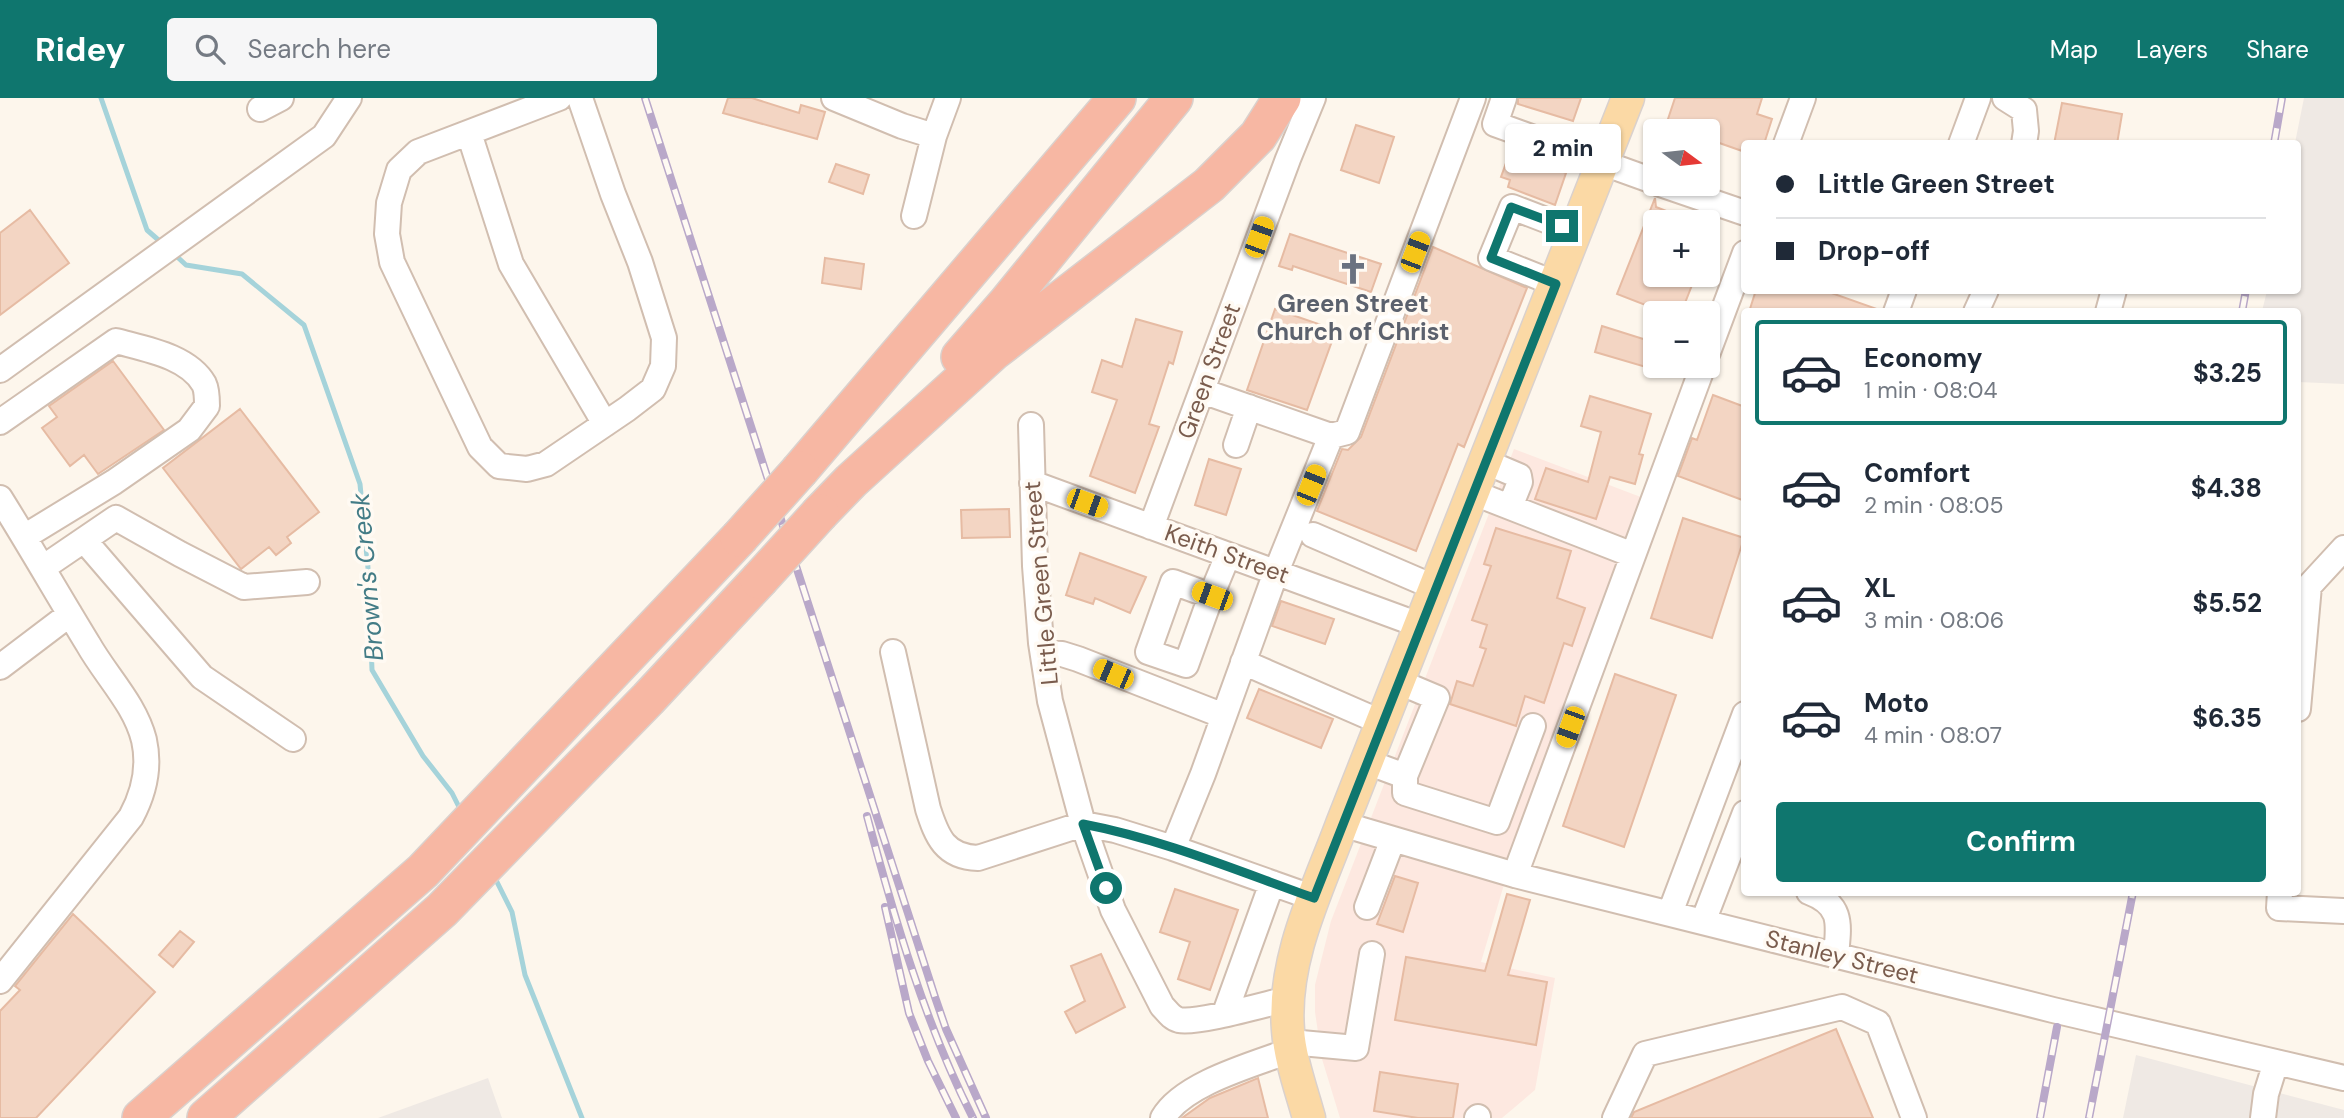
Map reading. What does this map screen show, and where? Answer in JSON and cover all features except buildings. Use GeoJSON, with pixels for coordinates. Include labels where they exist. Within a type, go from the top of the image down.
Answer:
{"type":"FeatureCollection","features":[{"type":"Feature","properties":{"kind":"highway"},"geometry":{"type":"LineString","coordinates":[[1032,199],[1099,98]]}},
{"type":"Feature","properties":{"kind":"highway"},"geometry":{"type":"LineString","coordinates":[[141,1118],[423,870],[508,779],[598,689],[800,470],[1118,98]]}},
{"type":"Feature","properties":{"kind":"highway"},"geometry":{"type":"LineString","coordinates":[[206,1118],[442,909],[648,699],[851,481],[1007,303],[1174,98]]}},
{"type":"Feature","properties":{"kind":"highway"},"geometry":{"type":"LineString","coordinates":[[851,481],[993,352],[1209,185],[1258,136],[1282,98]]}},
{"type":"Feature","properties":{"kind":"main road"},"geometry":{"type":"LineString","coordinates":[[1308,1118],[1288,1030],[1288,999],[1293,964],[1342,824],[1628,98]]}},
{"type":"Feature","properties":{"kind":"street"},"geometry":{"type":"LineString","coordinates":[[0,370],[121,280],[324,136],[349,98]]}},
{"type":"Feature","properties":{"kind":"street"},"geometry":{"type":"LineString","coordinates":[[559,98],[418,152],[399,170],[389,203],[387,234],[392,262],[480,447],[499,466],[527,469],[546,464],[653,389],[663,366],[664,338],[640,262],[580,98]]}},
{"type":"Feature","properties":{"kind":"street"},"geometry":{"type":"LineString","coordinates":[[834,98],[934,136]]}},
{"type":"Feature","properties":{"kind":"street"},"geometry":{"type":"LineString","coordinates":[[914,216],[934,136],[948,98]]}},
{"type":"Feature","properties":{"kind":"street","name":"Green Street"},"geometry":{"type":"LineString","coordinates":[[1152,527],[1313,98]]}},
{"type":"Feature","properties":{"kind":"street"},"geometry":{"type":"LineString","coordinates":[[1202,391],[1331,436],[1346,432],[1473,98]]}},
{"type":"Feature","properties":{"kind":"street"},"geometry":{"type":"LineString","coordinates":[[1504,98],[1494,124],[1643,178]]}},
{"type":"Feature","properties":{"kind":"street"},"geometry":{"type":"LineString","coordinates":[[1787,140],[1803,98]]}},
{"type":"Feature","properties":{"kind":"street"},"geometry":{"type":"LineString","coordinates":[[1962,140],[1978,98]]}},
{"type":"Feature","properties":{"kind":"street"},"geometry":{"type":"LineString","coordinates":[[2006,98],[2024,110],[2025,140]]}},
{"type":"Feature","properties":{"kind":"street"},"geometry":{"type":"LineString","coordinates":[[469,133],[511,264],[606,424]]}},
{"type":"Feature","properties":{"kind":"street"},"geometry":{"type":"LineString","coordinates":[[1696,196],[1741,212]]}},
{"type":"Feature","properties":{"kind":"street"},"geometry":{"type":"LineString","coordinates":[[1556,284],[1491,258],[1511,207],[1577,232]]}},
{"type":"Feature","properties":{"kind":"street"},"geometry":{"type":"LineString","coordinates":[[1720,320],[1741,264]]}},
{"type":"Feature","properties":{"kind":"street"},"geometry":{"type":"LineString","coordinates":[[0,422],[116,341],[187,365],[205,385],[208,406],[189,429],[114,482],[24,537]]}},
{"type":"Feature","properties":{"kind":"street"},"geometry":{"type":"LineString","coordinates":[[1515,875],[1699,378]]}},
{"type":"Feature","properties":{"kind":"street"},"geometry":{"type":"LineString","coordinates":[[1236,445],[1249,407]]}},
{"type":"Feature","properties":{"kind":"street","name":"Little Green Street"},"geometry":{"type":"LineString","coordinates":[[1031,425],[1035,566],[1043,653],[1053,713],[1083,824],[1113,910],[1162,1006],[1171,1017],[1196,1020],[1288,999]]}},
{"type":"Feature","properties":{"kind":"street"},"geometry":{"type":"LineString","coordinates":[[1173,848],[1276,572],[1331,436]]}},
{"type":"Feature","properties":{"kind":"street"},"geometry":{"type":"LineString","coordinates":[[1486,462],[1519,476],[1520,482],[1510,507]]}},
{"type":"Feature","properties":{"kind":"street","name":"Keith Street"},"geometry":{"type":"LineString","coordinates":[[1032,483],[1422,626]]}},
{"type":"Feature","properties":{"kind":"street"},"geometry":{"type":"LineString","coordinates":[[1474,493],[1633,555]]}},
{"type":"Feature","properties":{"kind":"street"},"geometry":{"type":"LineString","coordinates":[[0,498],[44,567],[89,646],[131,709],[142,732],[146,769],[142,794],[124,828],[0,981]]}},
{"type":"Feature","properties":{"kind":"street"},"geometry":{"type":"LineString","coordinates":[[44,567],[116,518],[244,587],[307,582]]}},
{"type":"Feature","properties":{"kind":"street"},"geometry":{"type":"LineString","coordinates":[[1313,535],[1436,588]]}},
{"type":"Feature","properties":{"kind":"street"},"geometry":{"type":"LineString","coordinates":[[83,540],[202,677],[293,738]]}},
{"type":"Feature","properties":{"kind":"street"},"geometry":{"type":"LineString","coordinates":[[2301,675],[2309,586],[2344,548]]}},
{"type":"Feature","properties":{"kind":"street"},"geometry":{"type":"LineString","coordinates":[[1212,596],[1228,555]]}},
{"type":"Feature","properties":{"kind":"street"},"geometry":{"type":"LineString","coordinates":[[0,667],[70,614]]}},
{"type":"Feature","properties":{"kind":"street"},"geometry":{"type":"LineString","coordinates":[[893,652],[928,809],[935,830],[952,852],[965,858],[978,858],[1083,824],[1115,830],[1173,848],[1314,898]]}},
{"type":"Feature","properties":{"kind":"street"},"geometry":{"type":"LineString","coordinates":[[1043,653],[1062,654],[1078,659],[1224,716]]}},
{"type":"Feature","properties":{"kind":"street"},"geometry":{"type":"LineString","coordinates":[[1243,662],[1382,723]]}},
{"type":"Feature","properties":{"kind":"street"},"geometry":{"type":"LineString","coordinates":[[1399,682],[1437,698],[1405,776],[1405,793],[1497,822],[1533,726]]}},
{"type":"Feature","properties":{"kind":"street"},"geometry":{"type":"LineString","coordinates":[[1670,914],[1741,725]]}},
{"type":"Feature","properties":{"kind":"street"},"geometry":{"type":"LineString","coordinates":[[1367,762],[1405,776]]}},
{"type":"Feature","properties":{"kind":"street","name":"Stanley Street"},"geometry":{"type":"LineString","coordinates":[[1342,824],[1515,875],[2053,1010],[2344,1077]]}},
{"type":"Feature","properties":{"kind":"street"},"geometry":{"type":"LineString","coordinates":[[1703,922],[1735,866],[1741,834]]}},
{"type":"Feature","properties":{"kind":"street"},"geometry":{"type":"LineString","coordinates":[[1367,907],[1393,839]]}},
{"type":"Feature","properties":{"kind":"street"},"geometry":{"type":"LineString","coordinates":[[1225,1013],[1272,883]]}},
{"type":"Feature","properties":{"kind":"street"},"geometry":{"type":"LineString","coordinates":[[1819,896],[1833,907],[1839,923],[1836,955]]}},
{"type":"Feature","properties":{"kind":"street"},"geometry":{"type":"LineString","coordinates":[[2280,896],[2279,908],[2344,911]]}},
{"type":"Feature","properties":{"kind":"street"},"geometry":{"type":"LineString","coordinates":[[1163,1118],[1168,1110],[1206,1082],[1291,1046],[1356,1048],[1372,954]]}},
{"type":"Feature","properties":{"kind":"street"},"geometry":{"type":"LineString","coordinates":[[1615,1118],[1645,1054],[1842,1007],[1878,1023],[1914,1118]]}},
{"type":"Feature","properties":{"kind":"street"},"geometry":{"type":"LineString","coordinates":[[2263,1118],[2266,1094],[2276,1062]]}},
{"type":"Feature","properties":{"kind":"shaded area"},"geometry":{"type":"Polygon","coordinates":[[[2304,98],[2344,98],[2344,384],[2301,382],[2301,308],[2263,308],[2266,294],[2301,294],[2301,140],[2296,140],[2304,98]]]}},
{"type":"Feature","properties":{"kind":"shaded area"},"geometry":{"type":"Polygon","coordinates":[[[1514,449],[1646,499],[1511,861],[1481,962],[1555,978],[1535,1090],[1502,1118],[1340,1118],[1322,1059],[1315,1012],[1315,985],[1331,921],[1514,449]]]}},
{"type":"Feature","properties":{"kind":"shaded area"},"geometry":{"type":"Polygon","coordinates":[[[2136,1055],[2344,1110],[2344,1118],[2123,1118],[2136,1055]]]}},
{"type":"Feature","properties":{"kind":"shaded area"},"geometry":{"type":"Polygon","coordinates":[[[488,1078],[502,1118],[378,1118],[488,1078]]]}},
{"type":"Feature","properties":{"kind":"waterway","name":"Brown's Creek"},"geometry":{"type":"LineString","coordinates":[[101,98],[147,230],[163,244]]}},
{"type":"Feature","properties":{"kind":"waterway","name":"Brown's Creek"},"geometry":{"type":"LineString","coordinates":[[173,253],[186,265],[242,274],[304,325],[360,484],[368,568],[372,670],[423,756],[452,793],[461,811]]}},
{"type":"Feature","properties":{"kind":"waterway","name":"Brown's Creek"},"geometry":{"type":"LineString","coordinates":[[494,876],[512,912],[525,975],[582,1118]]}},
{"type":"Feature","properties":{"kind":"railway"},"geometry":{"type":"LineString","coordinates":[[645,98],[935,997],[946,1029],[986,1118]]}},
{"type":"Feature","properties":{"kind":"railway"},"geometry":{"type":"LineString","coordinates":[[2275,140],[2282,98]]}},
{"type":"Feature","properties":{"kind":"railway"},"geometry":{"type":"LineString","coordinates":[[2243,308],[2245,294]]}},
{"type":"Feature","properties":{"kind":"railway"},"geometry":{"type":"LineString","coordinates":[[867,816],[888,893],[925,1008],[973,1118]]}},
{"type":"Feature","properties":{"kind":"railway"},"geometry":{"type":"LineString","coordinates":[[2089,1118],[2132,896]]}},
{"type":"Feature","properties":{"kind":"railway"},"geometry":{"type":"LineString","coordinates":[[885,907],[909,1013],[928,1061],[956,1118]]}},
{"type":"Feature","properties":{"kind":"railway"},"geometry":{"type":"LineString","coordinates":[[2040,1118],[2057,1027]]}},
{"type":"Feature","properties":{"kind":"place","name":"Green Street Church of Christ"},"geometry":{"type":"Point","coordinates":[1353,269]}},
{"type":"Feature","properties":{"kind":"route"},"geometry":{"type":"LineString","coordinates":[[1106,888],[1083,824],[1115,830],[1173,848],[1314,898],[1556,284],[1491,258],[1511,207],[1562,226]]}}]}
